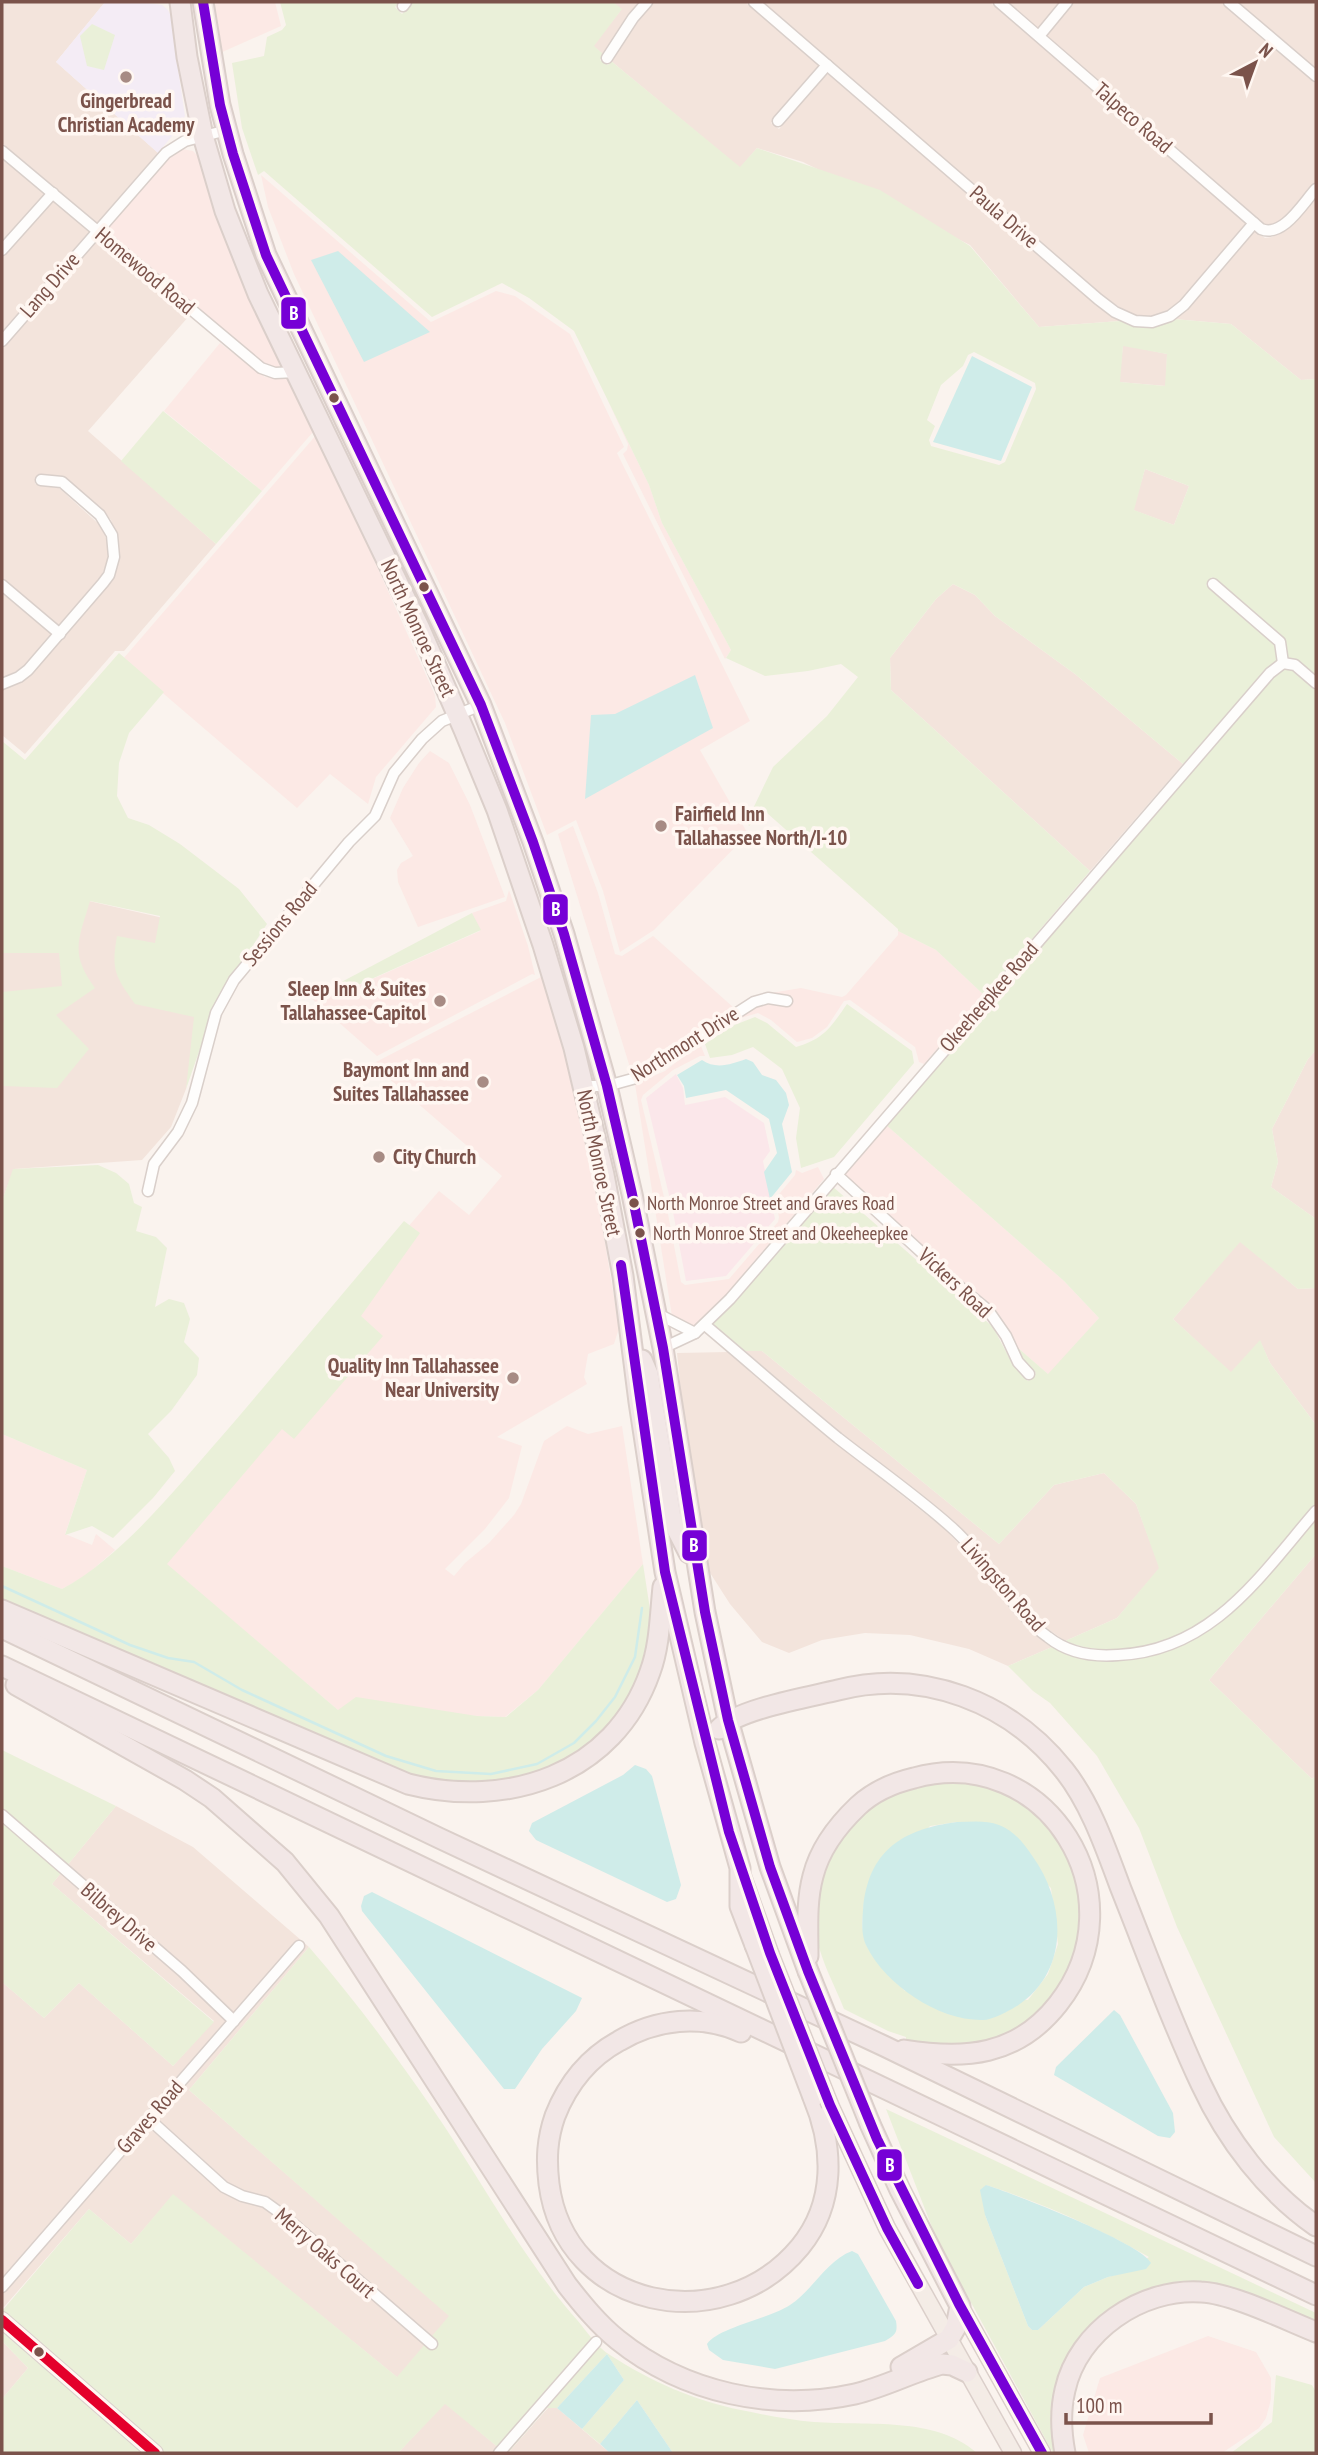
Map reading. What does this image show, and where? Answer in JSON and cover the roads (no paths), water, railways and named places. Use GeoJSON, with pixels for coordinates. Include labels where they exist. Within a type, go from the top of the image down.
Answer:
{"type":"FeatureCollection","features":[{"type":"Feature","properties":{"kind":"highway","name":"North Monroe Street"},"geometry":{"type":"LineString","coordinates":[[180,2],[187,57],[203,136],[225,211],[258,294],[420,629],[458,715],[497,810],[538,930],[574,1048],[604,1175],[623,1276],[665,1572],[705,1743],[740,1868],[740,1906],[762,1949],[822,2101],[828,2150],[827,2184],[818,2216],[811,2231],[790,2258],[761,2282],[741,2292],[728,2297],[690,2303],[661,2301],[631,2292],[591,2266],[559,2222],[551,2197],[547,2143],[562,2100],[586,2065],[602,2050],[641,2029],[666,2022],[696,2021],[724,2025],[873,2094],[902,2097]]}},
{"type":"Feature","properties":{"kind":"highway"},"geometry":{"type":"LineString","coordinates":[[190,2],[200,62],[205,75],[218,90]]}},
{"type":"Feature","properties":{"kind":"highway","name":"North Monroe Street"},"geometry":{"type":"LineString","coordinates":[[204,2],[227,130],[266,255],[481,705],[561,922],[607,1086],[663,1348],[698,1572],[728,1720],[770,1867],[808,1971],[870,2124],[905,2200],[960,2306]]}},
{"type":"Feature","properties":{"kind":"highway"},"geometry":{"type":"LineString","coordinates":[[353,490],[374,479]]}},
{"type":"Feature","properties":{"kind":"highway"},"geometry":{"type":"LineString","coordinates":[[538,930],[561,922]]}},
{"type":"Feature","properties":{"kind":"highway"},"geometry":{"type":"LineString","coordinates":[[623,1276],[649,1336],[663,1348]]}},
{"type":"Feature","properties":{"kind":"highway"},"geometry":{"type":"LineString","coordinates":[[632,1353],[643,1361],[648,1374],[671,1518],[698,1572]]}},
{"type":"Feature","properties":{"kind":"highway"},"geometry":{"type":"LineString","coordinates":[[2,1611],[408,1784],[432,1790],[486,1793],[508,1790],[554,1776],[591,1754],[618,1728],[641,1694],[655,1656],[665,1572]]}},
{"type":"Feature","properties":{"kind":"highway"},"geometry":{"type":"LineString","coordinates":[[2,1628],[439,1838],[884,2046],[1316,2256]]}},
{"type":"Feature","properties":{"kind":"highway"},"geometry":{"type":"LineString","coordinates":[[2,1666],[1316,2295]]}},
{"type":"Feature","properties":{"kind":"highway"},"geometry":{"type":"LineString","coordinates":[[2,1674],[20,1688],[185,1780],[221,1805],[285,1862],[329,1916],[559,2273],[587,2309],[617,2339],[680,2378],[716,2391],[765,2399],[793,2401],[857,2394],[942,2364],[967,2372]]}},
{"type":"Feature","properties":{"kind":"highway"},"geometry":{"type":"LineString","coordinates":[[705,1743],[728,1720],[862,1684],[894,1683],[937,1687],[958,1693],[984,1704],[1035,1740],[1064,1770],[1097,1831],[1201,2085],[1228,2134],[1271,2188],[1316,2226]]}},
{"type":"Feature","properties":{"kind":"highway"},"geometry":{"type":"LineString","coordinates":[[808,1971],[808,1909],[813,1876],[824,1847],[842,1821],[867,1798],[894,1783],[927,1774],[958,1773],[987,1778],[1015,1788],[1058,1822],[1074,1846],[1086,1875],[1090,1903],[1089,1938],[1082,1964],[1069,1989],[1052,2011],[1014,2041],[962,2056],[884,2046]]}},
{"type":"Feature","properties":{"kind":"highway"},"geometry":{"type":"LineString","coordinates":[[1065,2453],[1061,2419],[1065,2390],[1073,2367],[1093,2337],[1127,2310],[1167,2295],[1203,2291],[1316,2332]]}},
{"type":"Feature","properties":{"kind":"highway"},"geometry":{"type":"LineString","coordinates":[[793,2401],[894,2371],[919,2358],[949,2339],[956,2327],[960,2306]]}},
{"type":"Feature","properties":{"kind":"main road"},"geometry":{"type":"LineString","coordinates":[[822,2101],[887,2228],[1013,2453]]}},
{"type":"Feature","properties":{"kind":"main road","name":"North Monroe Street"},"geometry":{"type":"LineString","coordinates":[[960,2306],[1042,2453]]}},
{"type":"Feature","properties":{"kind":"street"},"geometry":{"type":"LineString","coordinates":[[607,58],[647,2]]}},
{"type":"Feature","properties":{"kind":"street","name":"Paula Drive"},"geometry":{"type":"LineString","coordinates":[[754,2],[1098,299],[1125,318],[1141,322],[1152,321],[1175,312],[1254,223]]}},
{"type":"Feature","properties":{"kind":"street","name":"Talpeco Road"},"geometry":{"type":"LineString","coordinates":[[999,2],[1254,223],[1269,231],[1279,228],[1316,189]]}},
{"type":"Feature","properties":{"kind":"street"},"geometry":{"type":"LineString","coordinates":[[1039,36],[1067,2]]}},
{"type":"Feature","properties":{"kind":"street"},"geometry":{"type":"LineString","coordinates":[[1229,2],[1316,76]]}},
{"type":"Feature","properties":{"kind":"street"},"geometry":{"type":"LineString","coordinates":[[778,121],[827,65]]}},
{"type":"Feature","properties":{"kind":"street","name":"Lang Drive"},"geometry":{"type":"LineString","coordinates":[[2,341],[166,153],[185,141],[227,130]]}},
{"type":"Feature","properties":{"kind":"street","name":"Homewood Road"},"geometry":{"type":"LineString","coordinates":[[2,151],[261,368],[275,373],[296,372]]}},
{"type":"Feature","properties":{"kind":"street"},"geometry":{"type":"LineString","coordinates":[[2,250],[53,193]]}},
{"type":"Feature","properties":{"kind":"street"},"geometry":{"type":"LineString","coordinates":[[2,684],[28,670],[60,634],[109,575],[114,556],[114,545],[107,524],[100,515],[62,482],[41,480]]}},
{"type":"Feature","properties":{"kind":"street"},"geometry":{"type":"LineString","coordinates":[[1213,584],[1280,642],[1283,663],[1296,665],[1316,683]]}},
{"type":"Feature","properties":{"kind":"street"},"geometry":{"type":"LineString","coordinates":[[2,585],[60,634]]}},
{"type":"Feature","properties":{"kind":"street","name":"Okeeheepkee Road"},"geometry":{"type":"LineString","coordinates":[[663,1348],[705,1325],[1242,704],[1270,673],[1283,663]]}},
{"type":"Feature","properties":{"kind":"street","name":"Sessions Road"},"geometry":{"type":"LineString","coordinates":[[148,1191],[154,1164],[178,1132],[192,1103],[216,1013],[234,980],[349,842],[375,816],[388,784],[401,763],[433,727],[481,705]]}},
{"type":"Feature","properties":{"kind":"street","name":"Northmont Drive"},"geometry":{"type":"LineString","coordinates":[[583,1086],[607,1086],[636,1078],[754,1002],[768,998],[787,1001]]}},
{"type":"Feature","properties":{"kind":"street","name":"Vickers Road"},"geometry":{"type":"LineString","coordinates":[[836,1174],[988,1310],[1006,1336],[1018,1362],[1029,1374]]}},
{"type":"Feature","properties":{"kind":"street"},"geometry":{"type":"LineString","coordinates":[[655,1312],[695,1332]]}},
{"type":"Feature","properties":{"kind":"street","name":"Livingston Road"},"geometry":{"type":"LineString","coordinates":[[705,1325],[836,1436],[950,1526],[986,1564],[1037,1628],[1059,1645],[1076,1652],[1096,1655],[1138,1653],[1176,1643],[1198,1633],[1218,1619],[1250,1587],[1316,1511]]}},
{"type":"Feature","properties":{"kind":"street","name":"Bilbrey Drive"},"geometry":{"type":"LineString","coordinates":[[2,1815],[182,1971],[234,2021]]}},
{"type":"Feature","properties":{"kind":"street","name":"Graves Road"},"geometry":{"type":"LineString","coordinates":[[2,2287],[299,1946]]}},
{"type":"Feature","properties":{"kind":"street","name":"Merry Oaks Court"},"geometry":{"type":"LineString","coordinates":[[149,2119],[224,2187],[242,2196],[265,2202],[283,2215],[432,2344]]}},
{"type":"Feature","properties":{"kind":"street"},"geometry":{"type":"LineString","coordinates":[[2,2320],[155,2453]]}},
{"type":"Feature","properties":{"kind":"street"},"geometry":{"type":"LineString","coordinates":[[499,2453],[596,2342]]}},
{"type":"Feature","properties":{"kind":"water"},"geometry":{"type":"Polygon","coordinates":[[[338,251],[430,332],[364,362],[311,260],[338,251]]]}},
{"type":"Feature","properties":{"kind":"water"},"geometry":{"type":"Polygon","coordinates":[[[972,356],[1032,387],[1001,461],[933,442],[972,356]]]}},
{"type":"Feature","properties":{"kind":"water"},"geometry":{"type":"Polygon","coordinates":[[[695,675],[713,728],[585,799],[591,715],[615,714],[695,675]]]}},
{"type":"Feature","properties":{"kind":"water"},"geometry":{"type":"Polygon","coordinates":[[[746,1059],[753,1062],[762,1075],[776,1080],[786,1093],[789,1105],[782,1124],[792,1172],[770,1199],[764,1172],[777,1153],[769,1119],[726,1090],[686,1098],[684,1086],[677,1075],[702,1060],[718,1065],[746,1059]]]}},
{"type":"Feature","properties":{"kind":"water"},"geometry":{"type":"Polygon","coordinates":[[[635,1765],[646,1769],[652,1776],[681,1885],[676,1899],[667,1902],[536,1840],[529,1831],[532,1823],[623,1775],[635,1765]]]}},
{"type":"Feature","properties":{"kind":"water"},"geometry":{"type":"Polygon","coordinates":[[[957,1822],[994,1823],[1019,1838],[1044,1876],[1057,1918],[1053,1960],[1044,1979],[1031,1995],[1012,2009],[987,2020],[966,2019],[949,2014],[900,1987],[876,1961],[865,1943],[863,1934],[866,1890],[880,1858],[904,1837],[937,1825],[957,1822]]]}},
{"type":"Feature","properties":{"kind":"water"},"geometry":{"type":"Polygon","coordinates":[[[372,1892],[582,1998],[576,2011],[542,2049],[515,2089],[504,2089],[362,1911],[364,1896],[372,1892]]]}},
{"type":"Feature","properties":{"kind":"water"},"geometry":{"type":"Polygon","coordinates":[[[1114,2010],[1120,2015],[1173,2113],[1175,2132],[1170,2138],[1158,2136],[1054,2075],[1056,2067],[1114,2010]]]}},
{"type":"Feature","properties":{"kind":"water"},"geometry":{"type":"Polygon","coordinates":[[[986,2185],[1102,2232],[1142,2254],[1151,2263],[1146,2269],[1108,2277],[1084,2287],[1038,2330],[1032,2330],[1028,2326],[985,2215],[980,2190],[986,2185]]]}},
{"type":"Feature","properties":{"kind":"water"},"geometry":{"type":"Polygon","coordinates":[[[852,2251],[858,2254],[896,2321],[896,2331],[891,2337],[885,2341],[775,2369],[723,2360],[709,2350],[707,2344],[722,2333],[790,2305],[835,2261],[852,2251]]]}},
{"type":"Feature","properties":{"kind":"water"},"geometry":{"type":"Polygon","coordinates":[[[607,2354],[624,2380],[582,2429],[557,2408],[607,2354]]]}},
{"type":"Feature","properties":{"kind":"water"},"geometry":{"type":"Polygon","coordinates":[[[637,2400],[673,2453],[610,2453],[600,2444],[637,2400]]]}},
{"type":"Feature","properties":{"kind":"waterway"},"geometry":{"type":"LineString","coordinates":[[2,1586],[130,1645],[168,1658],[194,1662],[242,1690],[386,1756],[436,1771],[491,1774],[537,1764],[574,1743],[596,1721],[615,1697],[635,1657],[642,1608]]}},
{"type":"Feature","properties":{"kind":"place","name":"Gingerbread Christian Academy"},"geometry":{"type":"Point","coordinates":[126,77]}},
{"type":"Feature","properties":{"kind":"place","name":"Fairfield Inn Tallahassee North/I-10"},"geometry":{"type":"Point","coordinates":[661,826]}},
{"type":"Feature","properties":{"kind":"place","name":"Sleep Inn & Suites Tallahassee-Capitol"},"geometry":{"type":"Point","coordinates":[440,1001]}},
{"type":"Feature","properties":{"kind":"place","name":"Baymont Inn and Suites Tallahassee"},"geometry":{"type":"Point","coordinates":[483,1082]}},
{"type":"Feature","properties":{"kind":"place","name":"City Church"},"geometry":{"type":"Point","coordinates":[379,1157]}},
{"type":"Feature","properties":{"kind":"place","name":"North Monroe Street and Graves Road"},"geometry":{"type":"Point","coordinates":[634,1203]}},
{"type":"Feature","properties":{"kind":"place","name":"North Monroe Street and Okeeheepkee"},"geometry":{"type":"Point","coordinates":[640,1233]}},
{"type":"Feature","properties":{"kind":"place","name":"Quality Inn Tallahassee Near University"},"geometry":{"type":"Point","coordinates":[513,1378]}}]}
